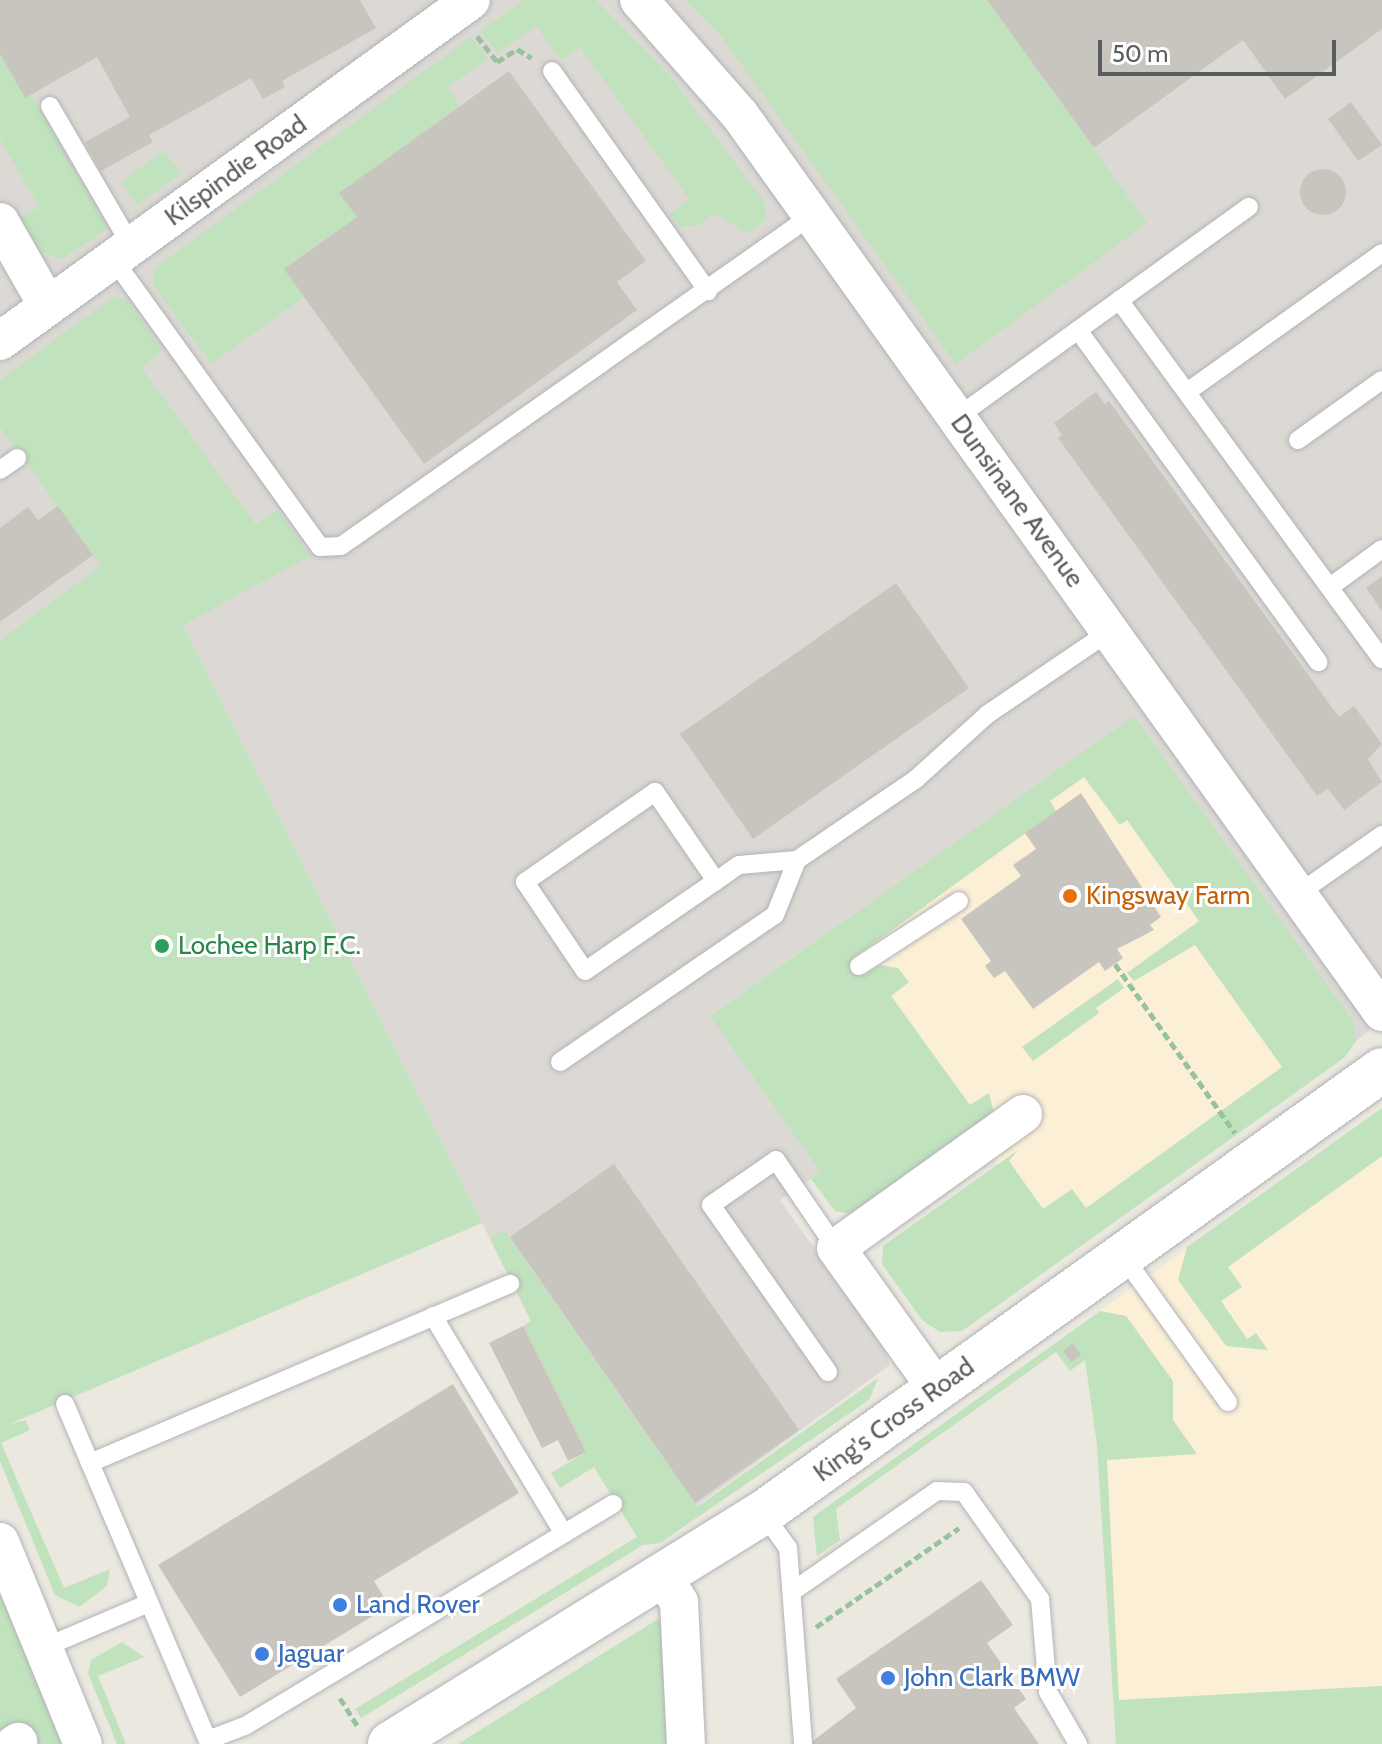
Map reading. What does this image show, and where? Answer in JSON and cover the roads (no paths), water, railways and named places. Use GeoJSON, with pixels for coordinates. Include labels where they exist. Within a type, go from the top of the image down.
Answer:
{"type":"FeatureCollection","features":[{"type":"Feature","properties":{"kind":"street","name":"Dunsinane Avenue"},"geometry":{"type":"LineString","coordinates":[[639,0],[740,115],[1382,1012]]}},
{"type":"Feature","properties":{"kind":"street","name":"Kilspindie Road"},"geometry":{"type":"LineString","coordinates":[[0,341],[464,5]]}},
{"type":"Feature","properties":{"kind":"street"},"geometry":{"type":"LineString","coordinates":[[0,222],[48,306]]}},
{"type":"Feature","properties":{"kind":"street","name":"King's Cross Road"},"geometry":{"type":"LineString","coordinates":[[397,1742],[664,1578],[763,1513],[1382,1070]]}},
{"type":"Feature","properties":{"kind":"street"},"geometry":{"type":"LineString","coordinates":[[937,1389],[836,1248],[1023,1114]]}},
{"type":"Feature","properties":{"kind":"street"},"geometry":{"type":"LineString","coordinates":[[0,1542],[83,1744]]}},
{"type":"Feature","properties":{"kind":"street"},"geometry":{"type":"LineString","coordinates":[[664,1578],[679,1602],[686,1744]]}},
{"type":"Feature","properties":{"kind":"lane"},"geometry":{"type":"LineString","coordinates":[[552,71],[708,291]]}},
{"type":"Feature","properties":{"kind":"lane"},"geometry":{"type":"LineString","coordinates":[[50,106],[123,253],[320,547],[341,546],[655,321],[708,291],[811,216]]}},
{"type":"Feature","properties":{"kind":"lane"},"geometry":{"type":"LineString","coordinates":[[956,418],[1249,207]]}},
{"type":"Feature","properties":{"kind":"lane"},"geometry":{"type":"LineString","coordinates":[[1187,392],[1382,253]]}},
{"type":"Feature","properties":{"kind":"lane"},"geometry":{"type":"LineString","coordinates":[[1119,300],[1382,659]]}},
{"type":"Feature","properties":{"kind":"lane"},"geometry":{"type":"LineString","coordinates":[[1078,330],[1318,662]]}},
{"type":"Feature","properties":{"kind":"lane"},"geometry":{"type":"LineString","coordinates":[[1298,440],[1382,380]]}},
{"type":"Feature","properties":{"kind":"lane"},"geometry":{"type":"LineString","coordinates":[[0,470],[17,458]]}},
{"type":"Feature","properties":{"kind":"lane"},"geometry":{"type":"LineString","coordinates":[[1330,587],[1382,549]]}},
{"type":"Feature","properties":{"kind":"lane"},"geometry":{"type":"LineString","coordinates":[[716,881],[655,792],[525,882],[585,971],[716,881],[739,865],[797,860],[916,779],[988,714],[1110,631]]}},
{"type":"Feature","properties":{"kind":"lane"},"geometry":{"type":"LineString","coordinates":[[1298,894],[1382,835]]}},
{"type":"Feature","properties":{"kind":"lane"},"geometry":{"type":"LineString","coordinates":[[560,1062],[775,915],[797,860]]}},
{"type":"Feature","properties":{"kind":"lane"},"geometry":{"type":"LineString","coordinates":[[859,966],[959,901]]}},
{"type":"Feature","properties":{"kind":"lane"},"geometry":{"type":"LineString","coordinates":[[828,1372],[711,1205],[776,1160],[836,1248]]}},
{"type":"Feature","properties":{"kind":"lane"},"geometry":{"type":"LineString","coordinates":[[1123,1256],[1228,1402]]}},
{"type":"Feature","properties":{"kind":"lane"},"geometry":{"type":"LineString","coordinates":[[90,1463],[510,1284]]}},
{"type":"Feature","properties":{"kind":"lane"},"geometry":{"type":"LineString","coordinates":[[433,1316],[564,1534]]}},
{"type":"Feature","properties":{"kind":"lane"},"geometry":{"type":"LineString","coordinates":[[65,1404],[208,1742],[245,1726],[613,1504]]}},
{"type":"Feature","properties":{"kind":"lane"},"geometry":{"type":"LineString","coordinates":[[793,1591],[937,1491],[950,1486],[964,1492],[1040,1599],[1048,1692],[1078,1744]]}},
{"type":"Feature","properties":{"kind":"lane"},"geometry":{"type":"LineString","coordinates":[[763,1513],[788,1548],[803,1744]]}},
{"type":"Feature","properties":{"kind":"lane"},"geometry":{"type":"LineString","coordinates":[[43,1648],[149,1603]]}},
{"type":"Feature","properties":{"kind":"place","name":"Kingsway Farm"},"geometry":{"type":"Point","coordinates":[1070,896]}},
{"type":"Feature","properties":{"kind":"place","name":"Lochee Harp F.C."},"geometry":{"type":"Point","coordinates":[162,946]}},
{"type":"Feature","properties":{"kind":"place","name":"Land Rover"},"geometry":{"type":"Point","coordinates":[340,1605]}},
{"type":"Feature","properties":{"kind":"place","name":"Jaguar"},"geometry":{"type":"Point","coordinates":[262,1654]}},
{"type":"Feature","properties":{"kind":"place","name":"John Clark BMW"},"geometry":{"type":"Point","coordinates":[888,1678]}}]}
